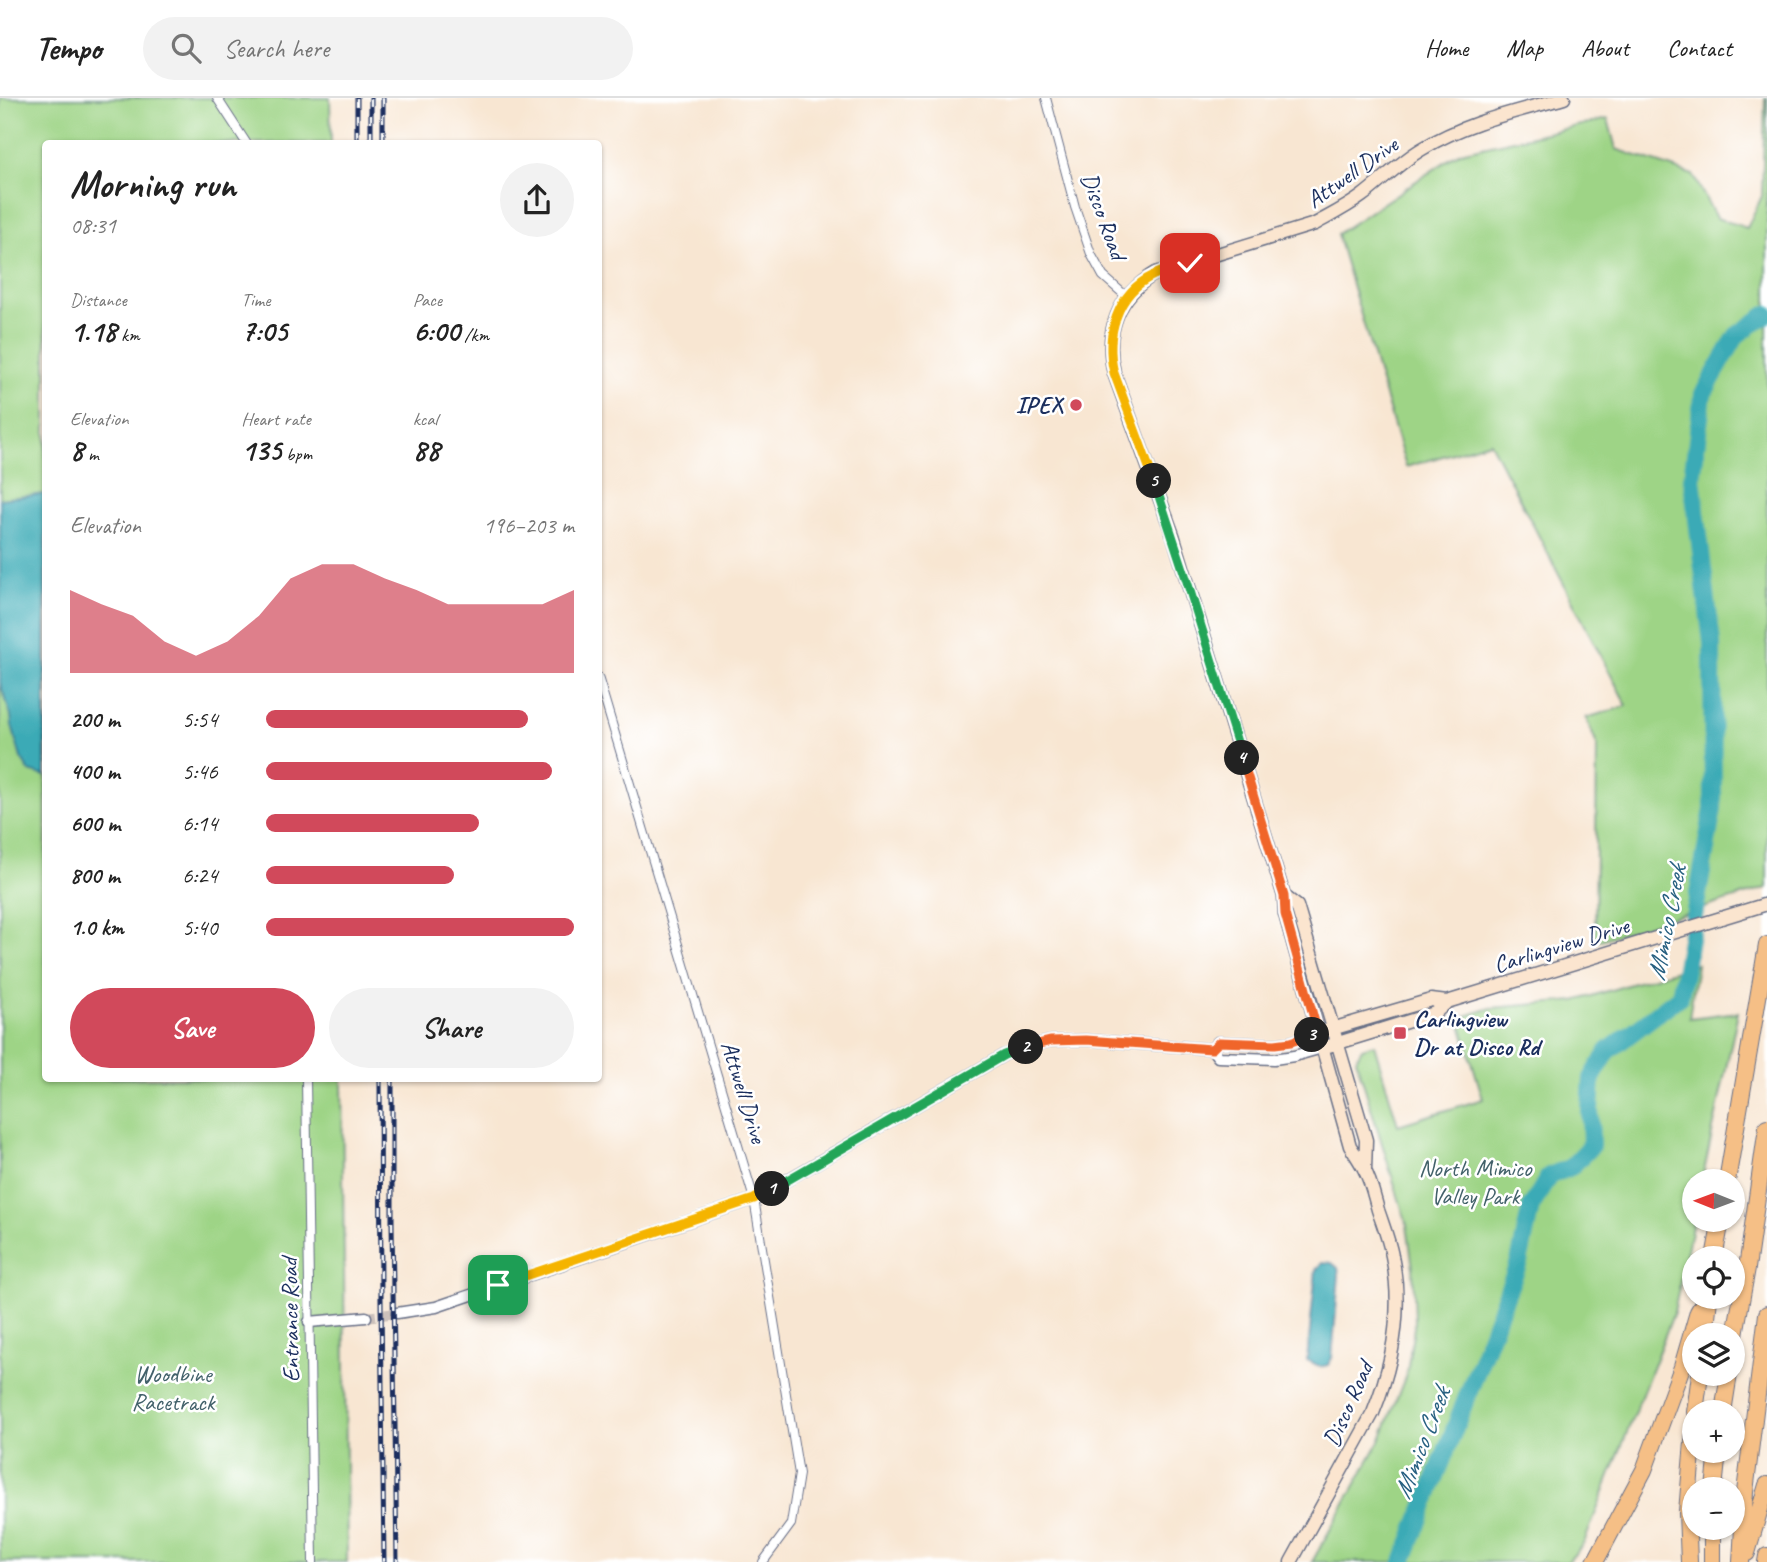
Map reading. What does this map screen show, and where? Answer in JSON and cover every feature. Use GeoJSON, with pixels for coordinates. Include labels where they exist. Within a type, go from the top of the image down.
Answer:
{"type":"FeatureCollection","features":[{"type":"Feature","properties":{"kind":"highway"},"geometry":{"type":"LineString","coordinates":[[1729,1169],[1767,945]]}},
{"type":"Feature","properties":{"kind":"highway"},"geometry":{"type":"LineString","coordinates":[[1737,1323],[1767,1127]]}},
{"type":"Feature","properties":{"kind":"highway"},"geometry":{"type":"LineString","coordinates":[[1595,1562],[1644,1470],[1700,1309]]}},
{"type":"Feature","properties":{"kind":"highway"},"geometry":{"type":"LineString","coordinates":[[1742,1562],[1745,1492],[1767,1314]]}},
{"type":"Feature","properties":{"kind":"highway"},"geometry":{"type":"LineString","coordinates":[[1689,1562],[1687,1512],[1691,1463]]}},
{"type":"Feature","properties":{"kind":"highway"},"geometry":{"type":"LineString","coordinates":[[1742,1562],[1767,1485]]}},
{"type":"Feature","properties":{"kind":"highway"},"geometry":{"type":"LineString","coordinates":[[1712,1540],[1712,1562]]}},
{"type":"Feature","properties":{"kind":"highway"},"geometry":{"type":"LineString","coordinates":[[1766,1562],[1767,1556]]}},
{"type":"Feature","properties":{"kind":"main road","name":"Attwell Drive"},"geometry":{"type":"LineString","coordinates":[[1127,297],[1156,274],[1315,224],[1333,215],[1419,151],[1469,125],[1564,98]]}},
{"type":"Feature","properties":{"kind":"main road","name":"Disco Road"},"geometry":{"type":"LineString","coordinates":[[1127,297],[1112,331],[1110,344],[1114,373],[1173,536],[1284,896],[1285,914],[1350,1146],[1365,1171],[1386,1232],[1396,1281],[1394,1337],[1381,1393],[1373,1413],[1291,1562]]}},
{"type":"Feature","properties":{"kind":"main road","name":"Disco Road"},"geometry":{"type":"LineString","coordinates":[[1284,896],[1297,906],[1334,1028],[1366,1139],[1365,1171]]}},
{"type":"Feature","properties":{"kind":"main road","name":"Carlingview Drive"},"geometry":{"type":"LineString","coordinates":[[1318,1033],[1431,1000],[1447,1002],[1767,904]]}},
{"type":"Feature","properties":{"kind":"main road","name":"Carlingview Drive"},"geometry":{"type":"LineString","coordinates":[[1322,1048],[1435,1013],[1447,1002]]}},
{"type":"Feature","properties":{"kind":"street"},"geometry":{"type":"LineString","coordinates":[[217,98],[244,140]]}},
{"type":"Feature","properties":{"kind":"street","name":"Disco Road"},"geometry":{"type":"LineString","coordinates":[[1046,98],[1075,207],[1091,254],[1103,276],[1127,297]]}},
{"type":"Feature","properties":{"kind":"street","name":"Attwell Drive"},"geometry":{"type":"LineString","coordinates":[[602,690],[754,1199],[799,1474],[791,1524],[763,1562]]}},
{"type":"Feature","properties":{"kind":"street","name":"Carlingview Drive"},"geometry":{"type":"LineString","coordinates":[[1212,1049],[1219,1042],[1275,1044],[1318,1033]]}},
{"type":"Feature","properties":{"kind":"street","name":"Carlingview Drive"},"geometry":{"type":"LineString","coordinates":[[397,1313],[436,1307],[754,1199],[1004,1055],[1029,1046],[1051,1041],[1086,1040],[1212,1049],[1218,1057],[1274,1059],[1322,1048]]}},
{"type":"Feature","properties":{"kind":"street","name":"Entrance Road"},"geometry":{"type":"LineString","coordinates":[[306,1082],[313,1562]]}},
{"type":"Feature","properties":{"kind":"street"},"geometry":{"type":"LineString","coordinates":[[309,1322],[366,1317]]}},
{"type":"Feature","properties":{"kind":"green space","name":"Woodbine Racetrack"},"geometry":{"type":"Polygon","coordinates":[[[0,98],[330,98],[331,140],[42,140],[42,1082],[342,1082],[347,1562],[0,1562],[0,98]]]}},
{"type":"Feature","properties":{"kind":"green space"},"geometry":{"type":"Polygon","coordinates":[[[1765,98],[1767,888],[1595,942],[1597,745],[1586,718],[1627,706],[1490,442],[1406,467],[1337,234],[1460,152],[1608,119],[1616,149],[1693,175],[1716,218],[1747,228],[1762,196],[1765,98]]]}},
{"type":"Feature","properties":{"kind":"green space","name":"North Mimico Valley Park"},"geometry":{"type":"Polygon","coordinates":[[[1697,964],[1689,1018],[1738,1012],[1705,1169],[1682,1169],[1682,1232],[1691,1232],[1688,1246],[1682,1246],[1682,1274],[1674,1312],[1584,1543],[1568,1562],[1402,1562],[1476,1388],[1473,1376],[1397,1562],[1312,1562],[1381,1439],[1407,1372],[1415,1321],[1413,1268],[1407,1225],[1356,1059],[1362,1048],[1374,1044],[1398,1125],[1483,1099],[1459,1018],[1491,1008],[1575,1001],[1697,964]]]}},
{"type":"Feature","properties":{"kind":"water"},"geometry":{"type":"Polygon","coordinates":[[[42,494],[42,775],[29,771],[21,758],[0,683],[0,499],[42,494]]]}},
{"type":"Feature","properties":{"kind":"water"},"geometry":{"type":"Polygon","coordinates":[[[1322,1262],[1332,1263],[1338,1268],[1339,1275],[1332,1358],[1328,1365],[1321,1367],[1307,1360],[1316,1270],[1322,1262]]]}},
{"type":"Feature","properties":{"kind":"waterway","name":"Mimico Creek"},"geometry":{"type":"LineString","coordinates":[[1403,1562],[1519,1262],[1531,1207],[1549,1176],[1571,1167],[1591,1146],[1592,1078],[1608,1051],[1680,996],[1713,809],[1712,643],[1692,478],[1703,394],[1737,335],[1767,314]]}},
{"type":"Feature","properties":{"kind":"tunnel"},"geometry":{"type":"LineString","coordinates":[[366,1317],[397,1313]]}},
{"type":"Feature","properties":{"kind":"railway"},"geometry":{"type":"LineString","coordinates":[[357,98],[357,140]]}},
{"type":"Feature","properties":{"kind":"railway"},"geometry":{"type":"LineString","coordinates":[[371,98],[371,140]]}},
{"type":"Feature","properties":{"kind":"railway"},"geometry":{"type":"LineString","coordinates":[[383,98],[383,140]]}},
{"type":"Feature","properties":{"kind":"railway"},"geometry":{"type":"LineString","coordinates":[[380,1082],[384,1562]]}},
{"type":"Feature","properties":{"kind":"railway"},"geometry":{"type":"LineString","coordinates":[[392,1082],[397,1562]]}},
{"type":"Feature","properties":{"kind":"place","name":"IPEX"},"geometry":{"type":"Point","coordinates":[1076,405]}},
{"type":"Feature","properties":{"kind":"place","name":"Carlingview Dr at Disco Rd"},"geometry":{"type":"Point","coordinates":[1400,1033]}},
{"type":"Feature","properties":{"kind":"route"},"geometry":{"type":"LineString","coordinates":[[498,1285],[754,1199],[1004,1055],[1029,1046],[1051,1041],[1086,1040],[1212,1049],[1219,1042],[1275,1044],[1318,1033],[1285,914],[1284,896],[1173,536],[1111,360],[1112,331],[1127,297],[1156,274],[1190,263]]}}]}
